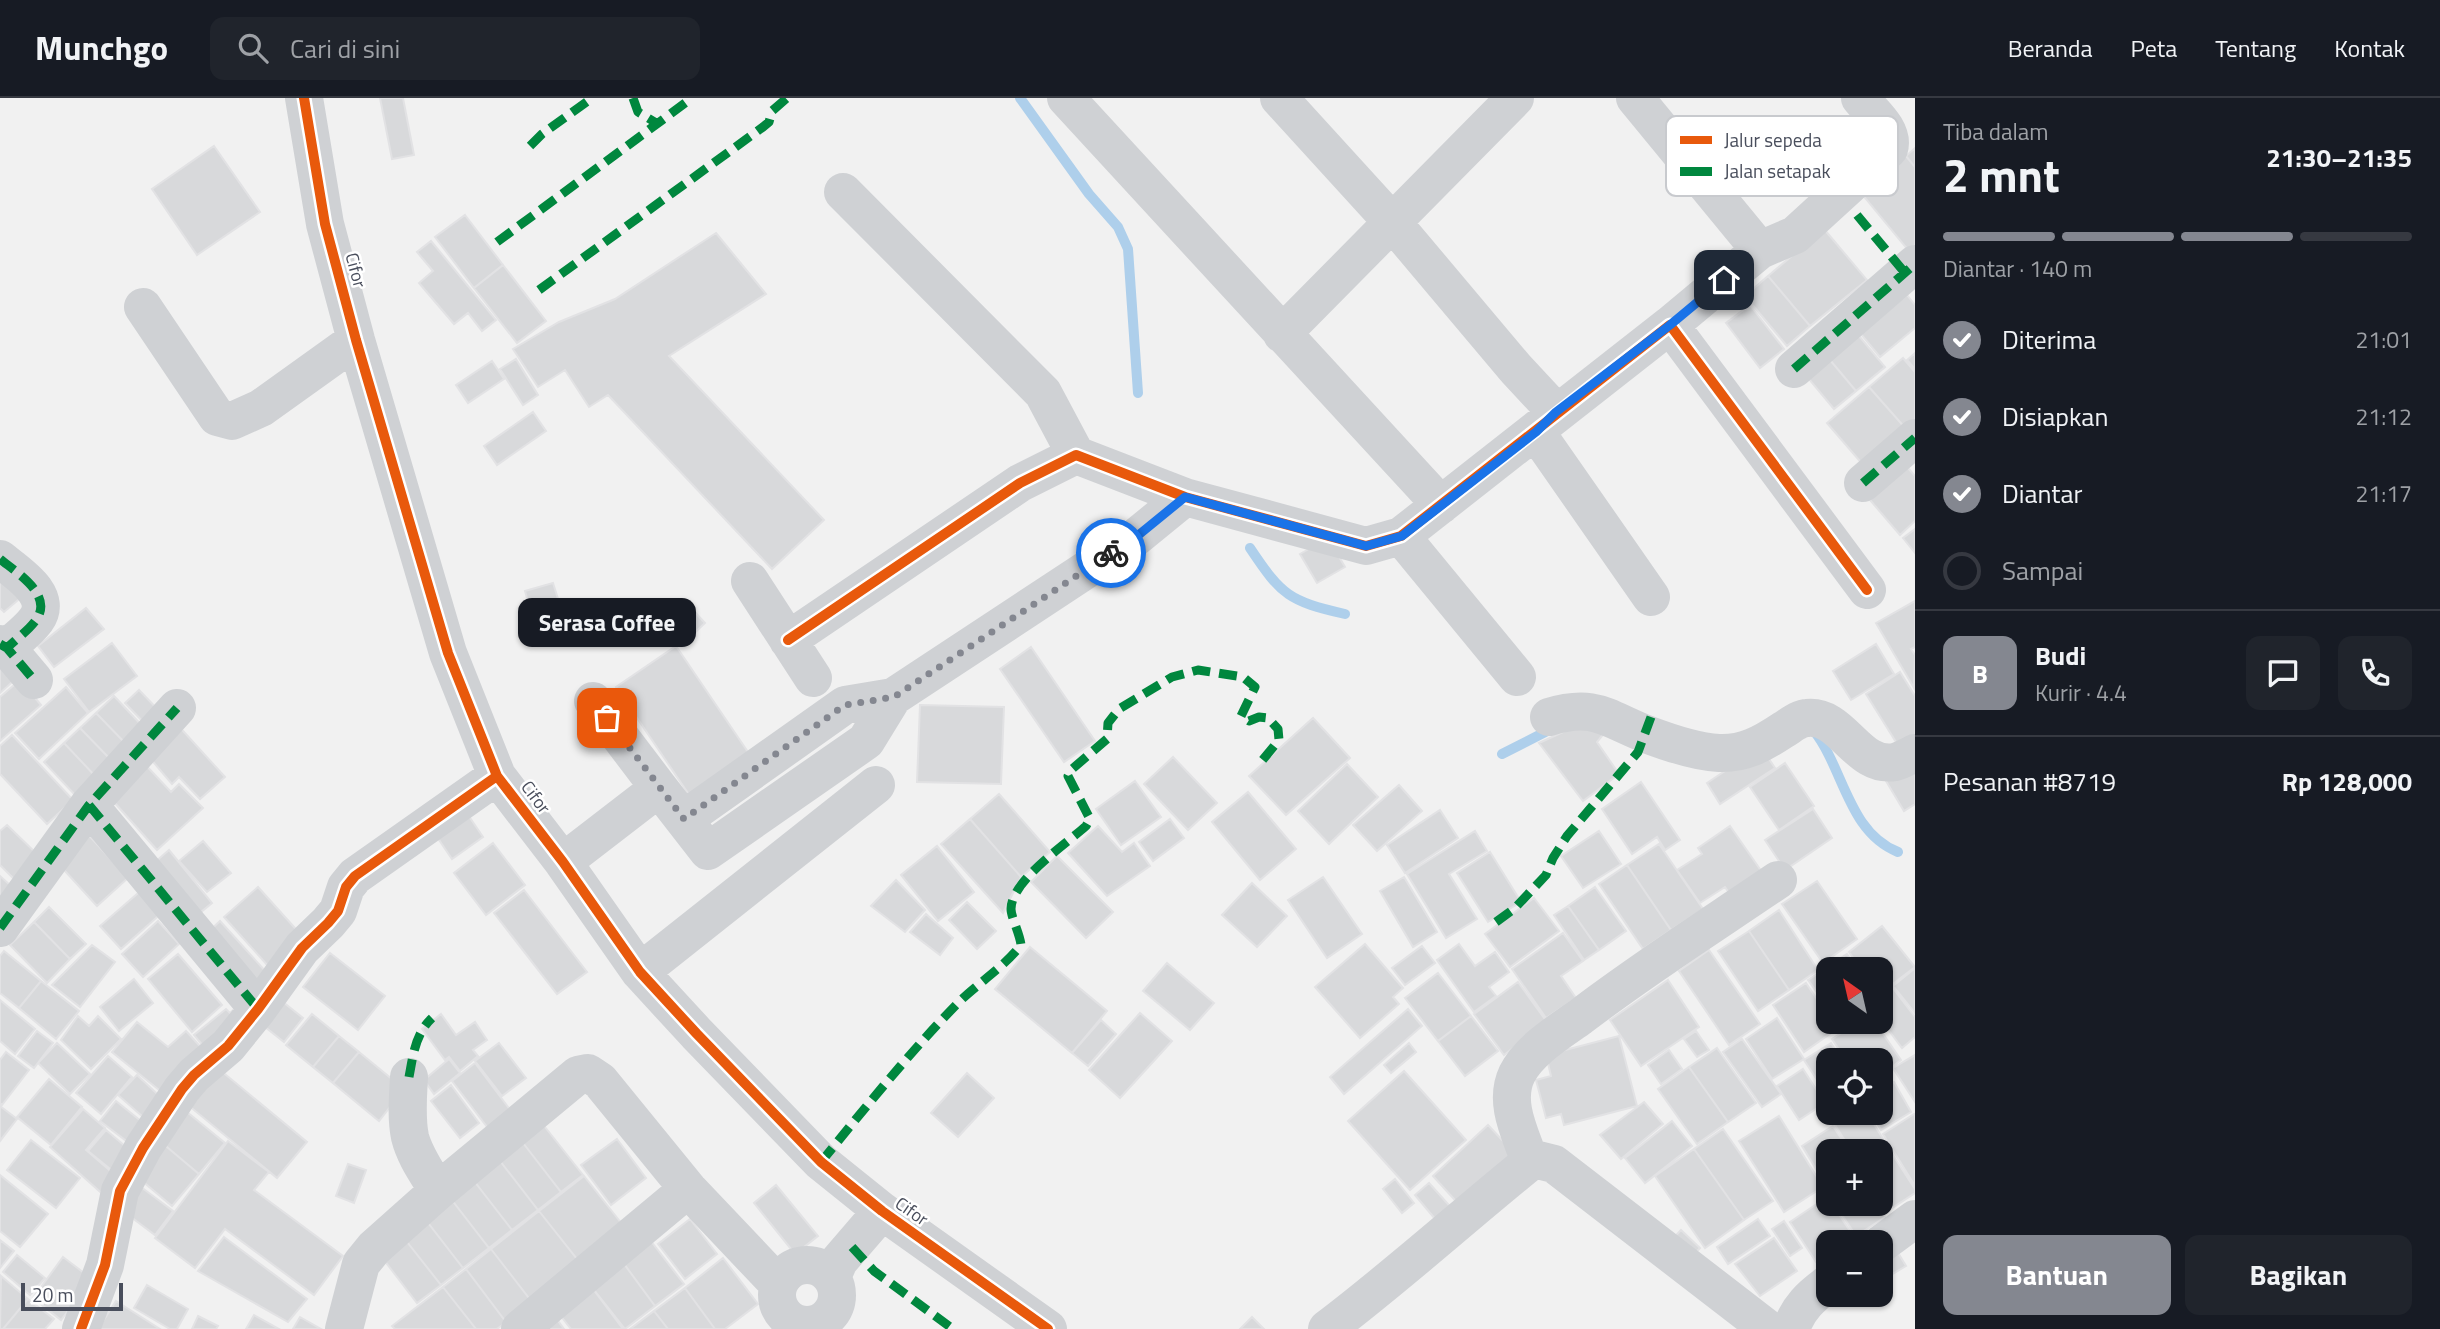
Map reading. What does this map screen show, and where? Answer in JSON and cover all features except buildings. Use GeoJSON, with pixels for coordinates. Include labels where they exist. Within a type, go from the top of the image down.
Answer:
{"type":"FeatureCollection","features":[{"type":"Feature","properties":{"kind":"street","name":"Cifor"},"geometry":{"type":"LineString","coordinates":[[304,98],[326,224],[356,340],[448,653],[497,776],[563,862],[640,972],[821,1162],[882,1211],[1048,1329]]}},
{"type":"Feature","properties":{"kind":"street"},"geometry":{"type":"LineString","coordinates":[[1066,98],[1441,505]]}},
{"type":"Feature","properties":{"kind":"street"},"geometry":{"type":"LineString","coordinates":[[1279,98],[1393,223],[1516,369],[1651,597]]}},
{"type":"Feature","properties":{"kind":"street"},"geometry":{"type":"LineString","coordinates":[[1635,98],[1666,136]]}},
{"type":"Feature","properties":{"kind":"street"},"geometry":{"type":"LineString","coordinates":[[1860,98],[1875,116]]}},
{"type":"Feature","properties":{"kind":"street"},"geometry":{"type":"LineString","coordinates":[[1282,334],[1393,223],[1507,101]]}},
{"type":"Feature","properties":{"kind":"street"},"geometry":{"type":"LineString","coordinates":[[843,192],[1043,393],[1076,455],[1185,497],[1366,546],[1402,536],[1670,325],[1760,250],[1795,235],[1838,196]]}},
{"type":"Feature","properties":{"kind":"street"},"geometry":{"type":"LineString","coordinates":[[1716,196],[1760,250]]}},
{"type":"Feature","properties":{"kind":"street"},"geometry":{"type":"LineString","coordinates":[[1794,369],[1912,274]]}},
{"type":"Feature","properties":{"kind":"street"},"geometry":{"type":"LineString","coordinates":[[143,307],[217,417],[232,421],[261,408],[356,340]]}},
{"type":"Feature","properties":{"kind":"street"},"geometry":{"type":"LineString","coordinates":[[1670,325],[1867,590]]}},
{"type":"Feature","properties":{"kind":"street"},"geometry":{"type":"LineString","coordinates":[[1863,483],[1915,438]]}},
{"type":"Feature","properties":{"kind":"street"},"geometry":{"type":"LineString","coordinates":[[788,640],[1020,483],[1076,455]]}},
{"type":"Feature","properties":{"kind":"street"},"geometry":{"type":"LineString","coordinates":[[593,701],[708,851],[866,741],[894,697],[1136,537],[1185,497]]}},
{"type":"Feature","properties":{"kind":"street"},"geometry":{"type":"LineString","coordinates":[[1402,536],[1517,677]]}},
{"type":"Feature","properties":{"kind":"street"},"geometry":{"type":"LineString","coordinates":[[0,559],[31,585],[40,599],[41,611],[35,622],[3,646],[34,680]]}},
{"type":"Feature","properties":{"kind":"street"},"geometry":{"type":"LineString","coordinates":[[750,581],[813,678]]}},
{"type":"Feature","properties":{"kind":"street"},"geometry":{"type":"LineString","coordinates":[[684,819],[845,705],[894,697]]}},
{"type":"Feature","properties":{"kind":"street"},"geometry":{"type":"LineString","coordinates":[[0,928],[89,805],[177,708]]}},
{"type":"Feature","properties":{"kind":"street"},"geometry":{"type":"LineString","coordinates":[[1549,717],[1577,710],[1609,716],[1646,734],[1717,753],[1752,749],[1806,718],[1821,720],[1835,727],[1864,754],[1881,761],[1895,762],[1915,753]]}},
{"type":"Feature","properties":{"kind":"street"},"geometry":{"type":"LineString","coordinates":[[759,766],[784,799]]}},
{"type":"Feature","properties":{"kind":"street"},"geometry":{"type":"LineString","coordinates":[[81,1329],[105,1265],[120,1191],[182,1089],[228,1046],[302,948],[338,911],[346,887],[355,876],[497,776]]}},
{"type":"Feature","properties":{"kind":"street"},"geometry":{"type":"LineString","coordinates":[[640,972],[876,785]]}},
{"type":"Feature","properties":{"kind":"street"},"geometry":{"type":"LineString","coordinates":[[563,862],[659,788]]}},
{"type":"Feature","properties":{"kind":"street"},"geometry":{"type":"LineString","coordinates":[[89,805],[258,1009]]}},
{"type":"Feature","properties":{"kind":"street"},"geometry":{"type":"LineString","coordinates":[[1530,1162],[1513,1114],[1513,1104],[1516,1075],[1532,1055],[1630,979],[1779,880]]}},
{"type":"Feature","properties":{"kind":"street"},"geometry":{"type":"LineString","coordinates":[[344,1329],[361,1264],[374,1248],[578,1075],[588,1073],[600,1081],[778,1303],[800,1325],[810,1326],[821,1322],[882,1211]]}},
{"type":"Feature","properties":{"kind":"street"},"geometry":{"type":"LineString","coordinates":[[409,1077],[408,1113],[411,1137],[420,1160],[438,1191]]}},
{"type":"Feature","properties":{"kind":"street"},"geometry":{"type":"LineString","coordinates":[[1327,1329],[1370,1296],[1465,1214],[1530,1162],[1538,1160],[1554,1164],[1768,1329]]}},
{"type":"Feature","properties":{"kind":"street"},"geometry":{"type":"LineString","coordinates":[[520,1329],[688,1189]]}},
{"type":"Feature","properties":{"kind":"street"},"geometry":{"type":"LineString","coordinates":[[1893,1235],[1915,1219]]}},
{"type":"Feature","properties":{"kind":"street"},"geometry":{"type":"LineString","coordinates":[[778,1303],[791,1269],[801,1265],[812,1265],[835,1298]]}},
{"type":"Feature","properties":{"kind":"street"},"geometry":{"type":"LineString","coordinates":[[1791,1329],[1807,1299],[1816,1292]]}},
{"type":"Feature","properties":{"kind":"waterway"},"geometry":{"type":"LineString","coordinates":[[1020,98],[1089,194],[1118,227],[1128,249],[1138,393]]}},
{"type":"Feature","properties":{"kind":"waterway"},"geometry":{"type":"LineString","coordinates":[[1250,548],[1270,577],[1288,594],[1311,605],[1345,614]]}},
{"type":"Feature","properties":{"kind":"waterway"},"geometry":{"type":"LineString","coordinates":[[1502,754],[1553,728]]}},
{"type":"Feature","properties":{"kind":"waterway"},"geometry":{"type":"LineString","coordinates":[[1814,731],[1833,763],[1857,815],[1881,843],[1898,852]]}},
{"type":"Feature","properties":{"kind":"marked path"},"geometry":{"type":"LineString","coordinates":[[530,146],[542,134],[592,98]]}},
{"type":"Feature","properties":{"kind":"marked path"},"geometry":{"type":"LineString","coordinates":[[633,98],[638,112],[658,124]]}},
{"type":"Feature","properties":{"kind":"marked path"},"geometry":{"type":"LineString","coordinates":[[497,242],[692,98]]}},
{"type":"Feature","properties":{"kind":"marked path"},"geometry":{"type":"LineString","coordinates":[[539,290],[763,127],[769,122],[772,111],[787,98]]}},
{"type":"Feature","properties":{"kind":"marked path"},"geometry":{"type":"LineString","coordinates":[[1857,215],[1905,273]]}},
{"type":"Feature","properties":{"kind":"marked path"},"geometry":{"type":"LineString","coordinates":[[1794,369],[1915,264]]}},
{"type":"Feature","properties":{"kind":"marked path"},"geometry":{"type":"LineString","coordinates":[[1863,483],[1915,438]]}},
{"type":"Feature","properties":{"kind":"marked path"},"geometry":{"type":"LineString","coordinates":[[0,559],[31,585],[40,602],[36,620],[7,648]]}},
{"type":"Feature","properties":{"kind":"marked path"},"geometry":{"type":"LineString","coordinates":[[0,644],[7,648],[34,680]]}},
{"type":"Feature","properties":{"kind":"marked path"},"geometry":{"type":"LineString","coordinates":[[821,1162],[940,1022],[1021,945],[1011,912],[1013,898],[1029,875],[1086,826],[1090,819],[1068,776],[1071,770],[1107,739],[1108,723],[1119,709],[1172,677],[1198,670],[1243,677],[1255,687],[1241,716],[1249,721],[1259,717],[1268,718],[1278,729],[1279,740],[1261,762]]}},
{"type":"Feature","properties":{"kind":"marked path"},"geometry":{"type":"LineString","coordinates":[[0,928],[89,805],[177,708]]}},
{"type":"Feature","properties":{"kind":"marked path"},"geometry":{"type":"LineString","coordinates":[[1496,922],[1514,909],[1546,875],[1567,836],[1638,752],[1651,717]]}},
{"type":"Feature","properties":{"kind":"marked path"},"geometry":{"type":"LineString","coordinates":[[89,805],[258,1009]]}},
{"type":"Feature","properties":{"kind":"marked path"},"geometry":{"type":"LineString","coordinates":[[409,1077],[418,1038],[432,1018]]}},
{"type":"Feature","properties":{"kind":"marked path"},"geometry":{"type":"LineString","coordinates":[[852,1247],[874,1271],[953,1329]]}},
{"type":"Feature","properties":{"kind":"cycle path"},"geometry":{"type":"LineString","coordinates":[[304,98],[325,224],[356,340],[448,653],[497,776],[563,862],[640,972],[821,1162],[882,1211],[1048,1329]]}},
{"type":"Feature","properties":{"kind":"cycle path"},"geometry":{"type":"LineString","coordinates":[[788,640],[1020,483],[1076,455],[1185,497],[1366,546],[1401,536],[1670,325],[1867,590]]}},
{"type":"Feature","properties":{"kind":"cycle path"},"geometry":{"type":"LineString","coordinates":[[81,1329],[105,1265],[120,1191],[143,1148],[182,1089],[228,1046],[302,948],[338,911],[346,887],[355,876],[497,776]]}},
{"type":"Feature","properties":{"kind":"way so far"},"geometry":{"type":"LineString","coordinates":[[607,718],[684,819],[845,705],[894,697],[1111,553]]}},
{"type":"Feature","properties":{"kind":"place","name":"Serasa Coffee"},"geometry":{"type":"Point","coordinates":[607,718]}},
{"type":"Feature","properties":{"kind":"route"},"geometry":{"type":"LineString","coordinates":[[1111,553],[1136,537],[1185,497],[1366,546],[1402,536],[1724,280]]}}]}
